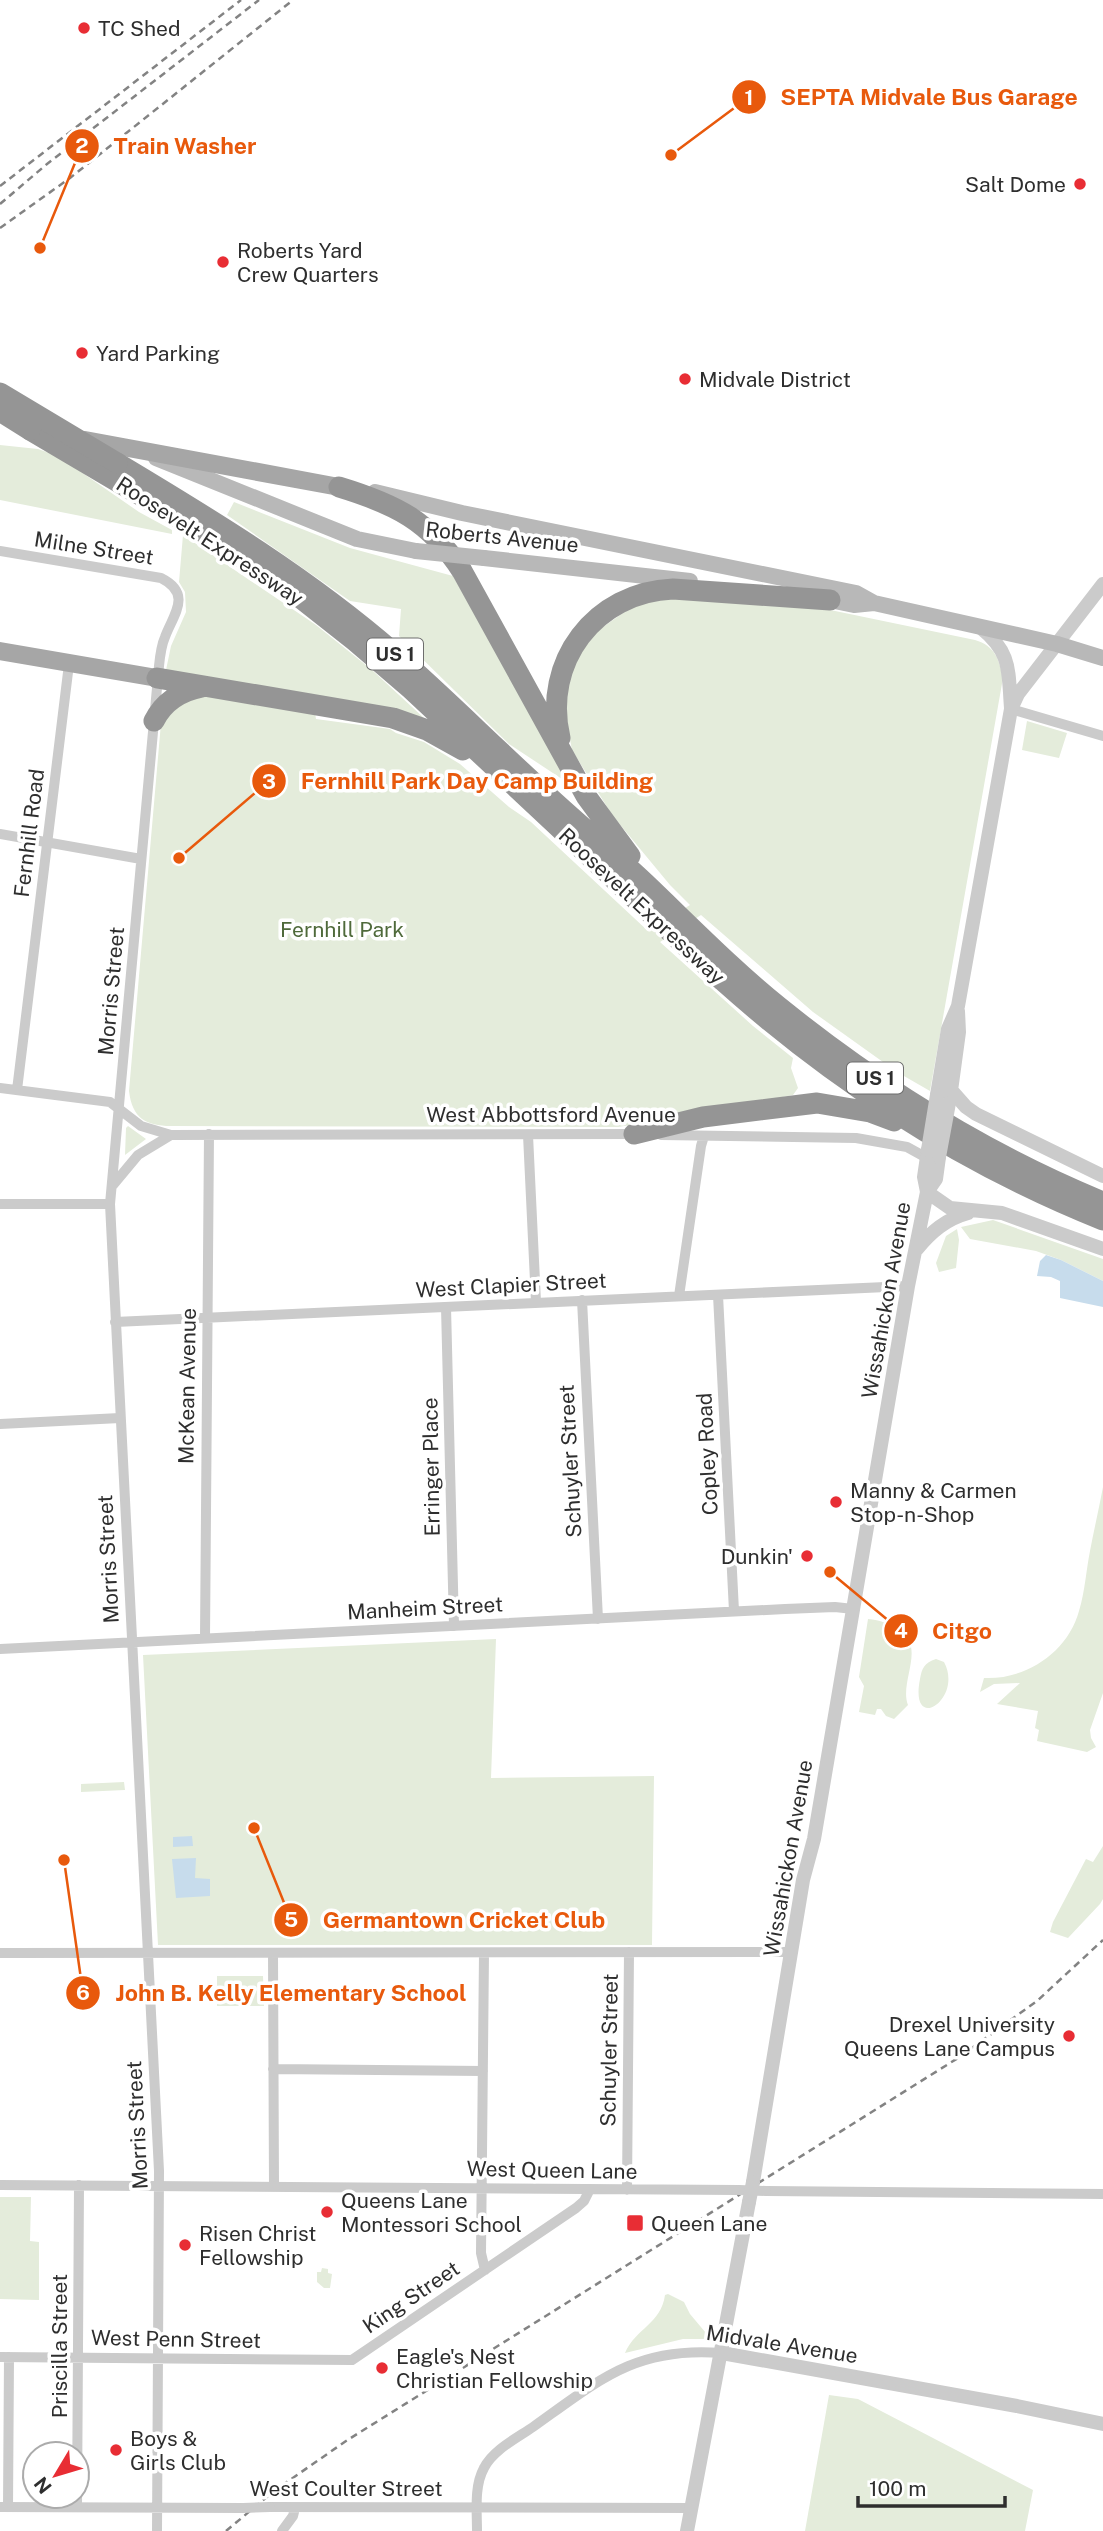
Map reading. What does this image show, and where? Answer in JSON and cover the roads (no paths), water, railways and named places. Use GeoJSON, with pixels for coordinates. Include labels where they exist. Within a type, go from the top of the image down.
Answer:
{"type":"FeatureCollection","features":[{"type":"Feature","properties":{"kind":"highway","name":"Roosevelt Expressway"},"geometry":{"type":"LineString","coordinates":[[0,393],[298,596],[384,665],[759,1013],[834,1071],[923,1129],[1007,1177],[1103,1220]]}},
{"type":"Feature","properties":{"kind":"highway","name":"Roosevelt Expressway"},"geometry":{"type":"LineString","coordinates":[[0,411],[252,545],[311,586],[367,630],[755,987],[860,1068],[962,1132],[1024,1166],[1103,1202]]}},
{"type":"Feature","properties":{"kind":"highway"},"geometry":{"type":"LineString","coordinates":[[339,487],[384,502],[412,516],[446,548],[462,571],[568,763],[606,826],[676,913]]}},
{"type":"Feature","properties":{"kind":"highway"},"geometry":{"type":"LineString","coordinates":[[568,763],[559,733],[556,706],[558,684],[577,642],[594,621],[612,606],[648,592],[673,590],[830,600]]}},
{"type":"Feature","properties":{"kind":"highway"},"geometry":{"type":"LineString","coordinates":[[157,678],[372,714],[410,723],[442,737],[510,782]]}},
{"type":"Feature","properties":{"kind":"highway"},"geometry":{"type":"LineString","coordinates":[[153,721],[162,707],[177,695],[204,687]]}},
{"type":"Feature","properties":{"kind":"highway"},"geometry":{"type":"LineString","coordinates":[[634,1134],[680,1122],[728,1114],[824,1104],[870,1112],[923,1129]]}},
{"type":"Feature","properties":{"kind":"highway"},"geometry":{"type":"LineString","coordinates":[[704,1136],[728,1114]]}},
{"type":"Feature","properties":{"kind":"main road","name":"Roberts Avenue"},"geometry":{"type":"LineString","coordinates":[[0,426],[43,431],[141,452],[374,492],[462,513],[856,593],[874,603],[1057,644],[1103,658]]}},
{"type":"Feature","properties":{"kind":"main road","name":"Roberts Avenue"},"geometry":{"type":"LineString","coordinates":[[141,452],[357,539],[416,551],[782,592],[854,605],[874,603]]}},
{"type":"Feature","properties":{"kind":"main road"},"geometry":{"type":"LineString","coordinates":[[0,651],[157,678]]}},
{"type":"Feature","properties":{"kind":"street","name":"Milne Street"},"geometry":{"type":"LineString","coordinates":[[0,551],[161,578],[173,586],[176,592]]}},
{"type":"Feature","properties":{"kind":"street","name":"Wissahickon Avenue"},"geometry":{"type":"LineString","coordinates":[[687,2531],[752,2191],[803,1880],[813,1846],[908,1286],[927,1192],[936,1179],[931,1155],[946,1096],[948,1029],[958,1006],[1011,709],[1018,694],[1103,584]]}},
{"type":"Feature","properties":{"kind":"street","name":"Morris Street"},"geometry":{"type":"LineString","coordinates":[[157,2531],[159,2186],[110,1204],[157,678],[162,646],[178,610],[176,592]]}},
{"type":"Feature","properties":{"kind":"street"},"geometry":{"type":"LineString","coordinates":[[979,626],[997,643],[1007,662],[1010,671],[1011,709],[1103,736]]}},
{"type":"Feature","properties":{"kind":"street","name":"Fernhill Road"},"geometry":{"type":"LineString","coordinates":[[17,1090],[69,664]]}},
{"type":"Feature","properties":{"kind":"street"},"geometry":{"type":"LineString","coordinates":[[0,834],[141,859]]}},
{"type":"Feature","properties":{"kind":"street","name":"West Abbottsford Avenue"},"geometry":{"type":"LineString","coordinates":[[0,1088],[110,1102],[146,1129],[171,1135],[634,1134],[856,1138],[907,1147],[931,1155]]}},
{"type":"Feature","properties":{"kind":"street"},"geometry":{"type":"LineString","coordinates":[[946,1096],[976,1114],[1103,1176]]}},
{"type":"Feature","properties":{"kind":"street","name":"McKean Avenue"},"geometry":{"type":"LineString","coordinates":[[205,1638],[209,1134]]}},
{"type":"Feature","properties":{"kind":"street","name":"West Abbottsford Avenue"},"geometry":{"type":"LineString","coordinates":[[112,1187],[138,1155],[171,1135]]}},
{"type":"Feature","properties":{"kind":"street"},"geometry":{"type":"LineString","coordinates":[[528,1135],[536,1303]]}},
{"type":"Feature","properties":{"kind":"street"},"geometry":{"type":"LineString","coordinates":[[679,1296],[704,1136]]}},
{"type":"Feature","properties":{"kind":"street"},"geometry":{"type":"LineString","coordinates":[[927,1192],[950,1208],[1002,1213],[1103,1249]]}},
{"type":"Feature","properties":{"kind":"street"},"geometry":{"type":"LineString","coordinates":[[0,1203],[110,1204]]}},
{"type":"Feature","properties":{"kind":"street"},"geometry":{"type":"LineString","coordinates":[[916,1250],[946,1222],[976,1211]]}},
{"type":"Feature","properties":{"kind":"street","name":"West Clapier Street"},"geometry":{"type":"LineString","coordinates":[[115,1322],[908,1286]]}},
{"type":"Feature","properties":{"kind":"street","name":"Copley Road"},"geometry":{"type":"LineString","coordinates":[[718,1294],[734,1611]]}},
{"type":"Feature","properties":{"kind":"street","name":"Schuyler Street"},"geometry":{"type":"LineString","coordinates":[[582,1300],[598,1619]]}},
{"type":"Feature","properties":{"kind":"street","name":"Erringer Place"},"geometry":{"type":"LineString","coordinates":[[446,1307],[454,1626]]}},
{"type":"Feature","properties":{"kind":"street"},"geometry":{"type":"LineString","coordinates":[[0,1424],[120,1418]]}},
{"type":"Feature","properties":{"kind":"street","name":"Manheim Street"},"geometry":{"type":"LineString","coordinates":[[0,1649],[835,1606],[853,1609]]}},
{"type":"Feature","properties":{"kind":"street","name":"Schuyler Street"},"geometry":{"type":"LineString","coordinates":[[626,2190],[629,1952]]}},
{"type":"Feature","properties":{"kind":"street"},"geometry":{"type":"LineString","coordinates":[[0,1954],[792,1952]]}},
{"type":"Feature","properties":{"kind":"street"},"geometry":{"type":"LineString","coordinates":[[273,1953],[274,2187]]}},
{"type":"Feature","properties":{"kind":"street"},"geometry":{"type":"LineString","coordinates":[[484,1953],[481,2253],[485,2270]]}},
{"type":"Feature","properties":{"kind":"street"},"geometry":{"type":"LineString","coordinates":[[273,2069],[482,2071]]}},
{"type":"Feature","properties":{"kind":"street","name":"West Queen Lane"},"geometry":{"type":"LineString","coordinates":[[0,2185],[1103,2194]]}},
{"type":"Feature","properties":{"kind":"street","name":"Priscilla Street"},"geometry":{"type":"LineString","coordinates":[[77,2440],[79,2185]]}},
{"type":"Feature","properties":{"kind":"street","name":"King Street"},"geometry":{"type":"LineString","coordinates":[[352,2360],[576,2208],[584,2201],[590,2189]]}},
{"type":"Feature","properties":{"kind":"street","name":"Midvale Avenue"},"geometry":{"type":"LineString","coordinates":[[477,2531],[479,2479],[490,2459],[602,2378],[626,2365],[662,2354],[692,2351],[722,2353],[1103,2424]]}},
{"type":"Feature","properties":{"kind":"street"},"geometry":{"type":"LineString","coordinates":[[4,2357],[4,2507]]}},
{"type":"Feature","properties":{"kind":"street","name":"West Penn Street"},"geometry":{"type":"LineString","coordinates":[[4,2357],[352,2360]]}},
{"type":"Feature","properties":{"kind":"street","name":"West Coulter Street"},"geometry":{"type":"LineString","coordinates":[[91,2507],[692,2508]]}},
{"type":"Feature","properties":{"kind":"street"},"geometry":{"type":"LineString","coordinates":[[282,2531],[292,2519],[295,2508]]}},
{"type":"Feature","properties":{"kind":"water"},"geometry":{"type":"Polygon","coordinates":[[[1046,1255],[1103,1281],[1103,1307],[1060,1298],[1060,1281],[1037,1276],[1040,1261],[1046,1255]]]}},
{"type":"Feature","properties":{"kind":"water"},"geometry":{"type":"Polygon","coordinates":[[[192,1836],[193,1846],[173,1847],[173,1837],[192,1836]]]}},
{"type":"Feature","properties":{"kind":"water"},"geometry":{"type":"Polygon","coordinates":[[[196,1858],[195,1878],[210,1879],[210,1896],[176,1898],[172,1859],[196,1858]]]}},
{"type":"Feature","properties":{"kind":"railway"},"geometry":{"type":"LineString","coordinates":[[0,186],[241,0]]}},
{"type":"Feature","properties":{"kind":"railway"},"geometry":{"type":"LineString","coordinates":[[0,204],[47,164],[259,0]]}},
{"type":"Feature","properties":{"kind":"railway"},"geometry":{"type":"LineString","coordinates":[[0,228],[70,178],[293,0]]}},
{"type":"Feature","properties":{"kind":"railway"},"geometry":{"type":"LineString","coordinates":[[226,2531],[274,2491],[346,2441],[958,2058],[1037,2001],[1103,1940]]}},
{"type":"Feature","properties":{"kind":"place","name":"TC Shed"},"geometry":{"type":"Point","coordinates":[84,28]}},
{"type":"Feature","properties":{"kind":"place","name":"SEPTA Midvale Bus Garage"},"geometry":{"type":"Point","coordinates":[671,155]}},
{"type":"Feature","properties":{"kind":"place","name":"Salt Dome"},"geometry":{"type":"Point","coordinates":[1080,184]}},
{"type":"Feature","properties":{"kind":"place","name":"Train Washer"},"geometry":{"type":"Point","coordinates":[40,248]}},
{"type":"Feature","properties":{"kind":"place","name":"Roberts Yard Crew Quarters"},"geometry":{"type":"Point","coordinates":[223,262]}},
{"type":"Feature","properties":{"kind":"place","name":"Yard Parking"},"geometry":{"type":"Point","coordinates":[82,353]}},
{"type":"Feature","properties":{"kind":"place","name":"Midvale District"},"geometry":{"type":"Point","coordinates":[685,379]}},
{"type":"Feature","properties":{"kind":"place","name":"Fernhill Park Day Camp Building"},"geometry":{"type":"Point","coordinates":[179,858]}},
{"type":"Feature","properties":{"kind":"place","name":"Manny & Carmen Stop-n-Shop"},"geometry":{"type":"Point","coordinates":[836,1502]}},
{"type":"Feature","properties":{"kind":"place","name":"Dunkin'"},"geometry":{"type":"Point","coordinates":[807,1556]}},
{"type":"Feature","properties":{"kind":"place","name":"Citgo"},"geometry":{"type":"Point","coordinates":[830,1572]}},
{"type":"Feature","properties":{"kind":"place","name":"Germantown Cricket Club"},"geometry":{"type":"Point","coordinates":[254,1828]}},
{"type":"Feature","properties":{"kind":"place","name":"John B. Kelly Elementary School"},"geometry":{"type":"Point","coordinates":[64,1860]}},
{"type":"Feature","properties":{"kind":"place","name":"Drexel University Queens Lane Campus"},"geometry":{"type":"Point","coordinates":[1069,2036]}},
{"type":"Feature","properties":{"kind":"place","name":"Queens Lane Montessori School"},"geometry":{"type":"Point","coordinates":[327,2212]}},
{"type":"Feature","properties":{"kind":"place","name":"Queen Lane"},"geometry":{"type":"Point","coordinates":[635,2223]}},
{"type":"Feature","properties":{"kind":"place","name":"Risen Christ Fellowship"},"geometry":{"type":"Point","coordinates":[185,2245]}},
{"type":"Feature","properties":{"kind":"place","name":"Eagle's Nest Christian Fellowship"},"geometry":{"type":"Point","coordinates":[382,2368]}},
{"type":"Feature","properties":{"kind":"place","name":"Boys & Girls Club"},"geometry":{"type":"Point","coordinates":[116,2450]}},
{"type":"Feature","properties":{"kind":"park label","name":"Fernhill Park"},"geometry":{"type":"Point","coordinates":[342,929]}}]}
